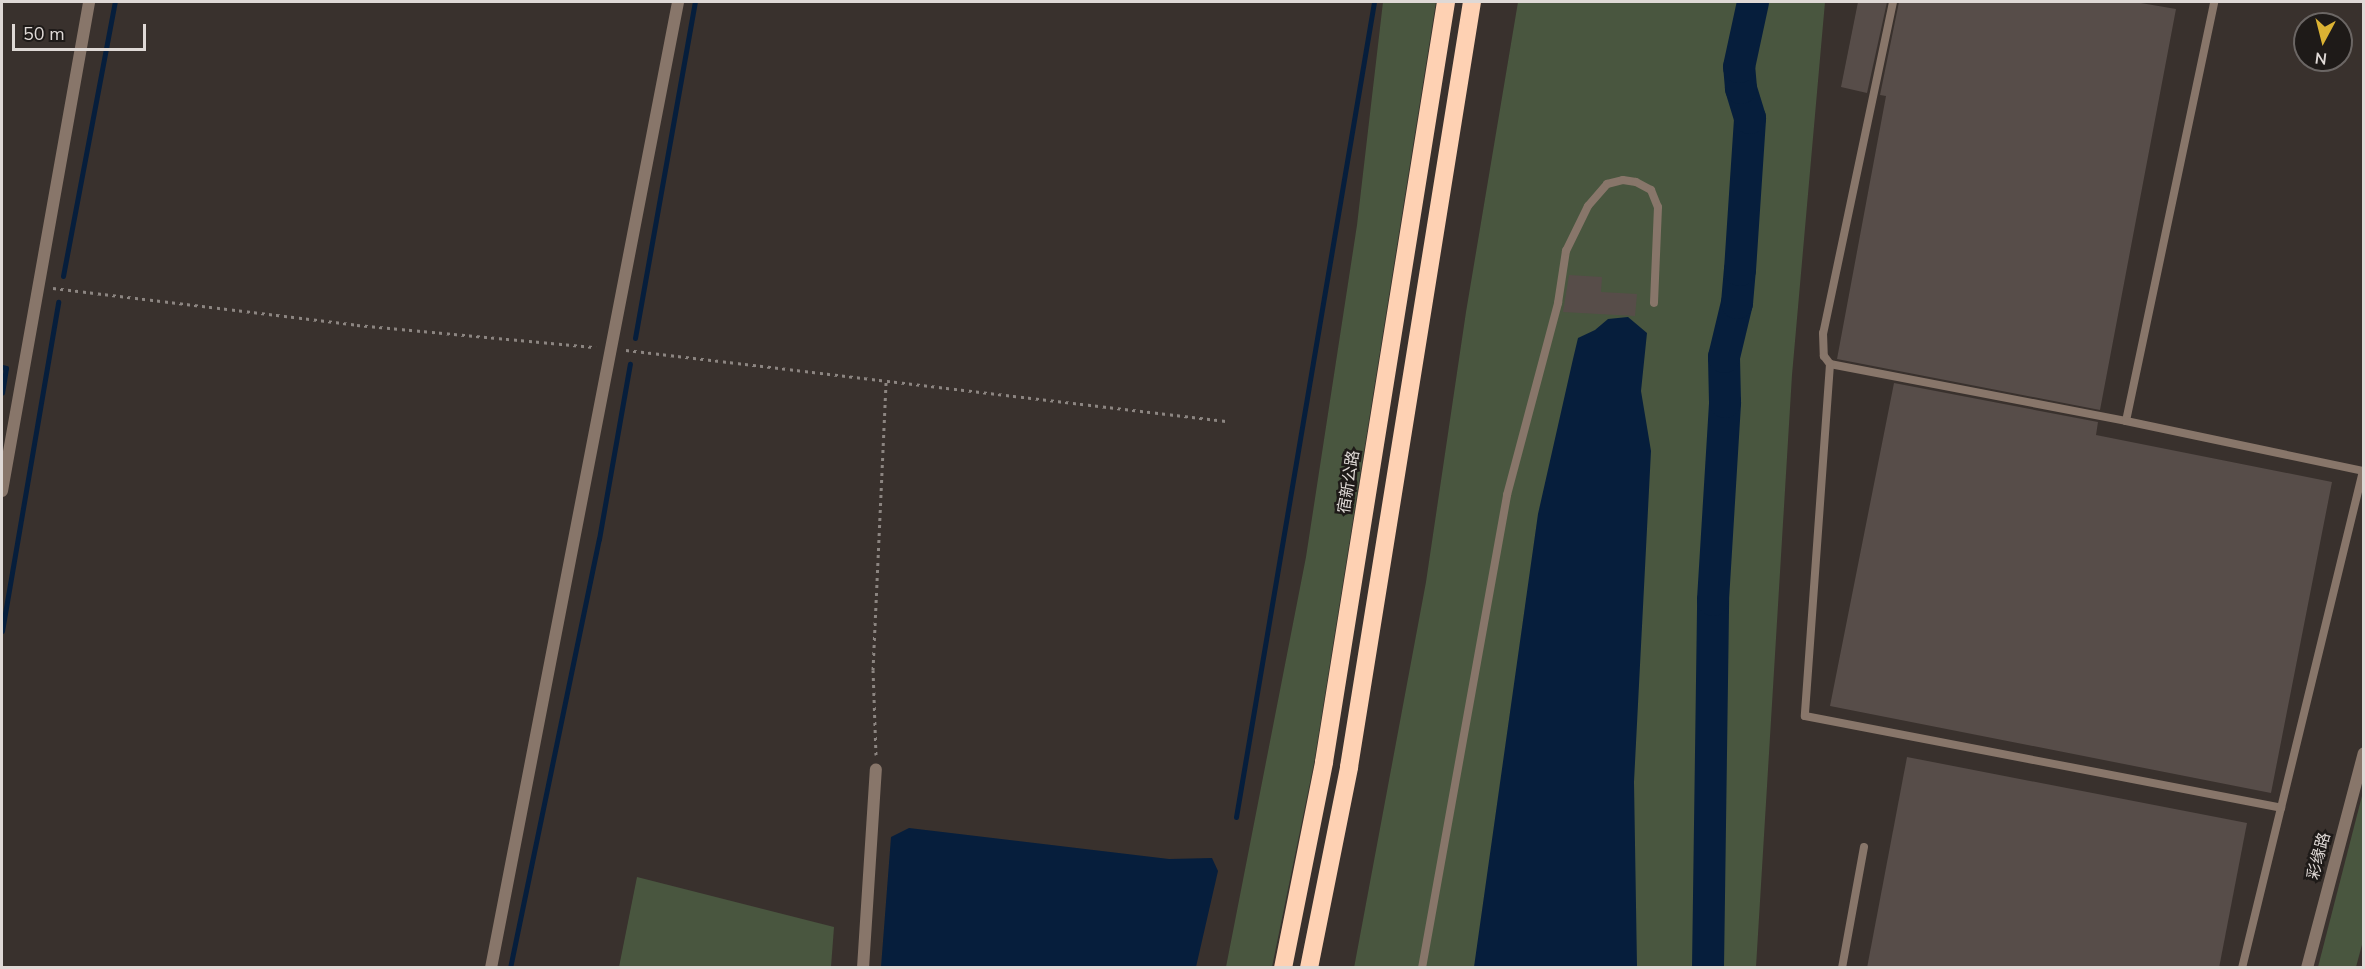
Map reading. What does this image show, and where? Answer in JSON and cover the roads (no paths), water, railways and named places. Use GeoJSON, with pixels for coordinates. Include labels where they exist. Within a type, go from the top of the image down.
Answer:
{"type":"FeatureCollection","features":[{"type":"Feature","properties":{"kind":"highway","name":"宿新公路"},"geometry":{"type":"LineString","coordinates":[[1282,968],[1324,762],[1446,2]]}},
{"type":"Feature","properties":{"kind":"highway"},"geometry":{"type":"LineString","coordinates":[[1309,968],[1349,767],[1472,2]]}},
{"type":"Feature","properties":{"kind":"street"},"geometry":{"type":"LineString","coordinates":[[2,490],[89,2]]}},
{"type":"Feature","properties":{"kind":"street"},"geometry":{"type":"LineString","coordinates":[[491,968],[678,2]]}},
{"type":"Feature","properties":{"kind":"street","name":"彩缘路"},"geometry":{"type":"LineString","coordinates":[[2307,968],[2364,753]]}},
{"type":"Feature","properties":{"kind":"street"},"geometry":{"type":"LineString","coordinates":[[863,968],[876,769]]}},
{"type":"Feature","properties":{"kind":"lane"},"geometry":{"type":"LineString","coordinates":[[1893,2],[1823,333],[1822,347],[1830,364],[1805,716],[2281,808]]}},
{"type":"Feature","properties":{"kind":"lane"},"geometry":{"type":"LineString","coordinates":[[2126,421],[2214,2]]}},
{"type":"Feature","properties":{"kind":"lane"},"geometry":{"type":"LineString","coordinates":[[1422,968],[1507,495],[1558,303],[1566,251],[1588,206],[1607,184],[1623,180],[1636,182],[1651,190],[1658,207],[1654,303]]}},
{"type":"Feature","properties":{"kind":"lane"},"geometry":{"type":"LineString","coordinates":[[1830,364],[2126,421],[2363,471],[2242,968]]}},
{"type":"Feature","properties":{"kind":"lane"},"geometry":{"type":"LineString","coordinates":[[1842,968],[1864,848]]}},
{"type":"Feature","properties":{"kind":"water"},"geometry":{"type":"Polygon","coordinates":[[[1628,317],[1647,333],[1641,391],[1651,451],[1634,782],[1637,967],[1474,967],[1538,514],[1573,359],[1578,338],[1595,330],[1608,319],[1628,317]]]}},
{"type":"Feature","properties":{"kind":"water"},"geometry":{"type":"Polygon","coordinates":[[[909,828],[1169,859],[1212,858],[1218,871],[1196,967],[881,967],[891,837],[909,828]]]}},
{"type":"Feature","properties":{"kind":"waterway"},"geometry":{"type":"LineString","coordinates":[[63,276],[115,2]]}},
{"type":"Feature","properties":{"kind":"waterway"},"geometry":{"type":"LineString","coordinates":[[635,338],[695,2]]}},
{"type":"Feature","properties":{"kind":"waterway"},"geometry":{"type":"LineString","coordinates":[[1236,817],[1374,2]]}},
{"type":"Feature","properties":{"kind":"waterway"},"geometry":{"type":"LineString","coordinates":[[1708,968],[1713,600],[1725,402],[1724,357],[1737,303],[1740,270],[1750,118],[1741,88],[1739,67],[1753,2]]}},
{"type":"Feature","properties":{"kind":"waterway"},"geometry":{"type":"LineString","coordinates":[[2,631],[58,302]]}},
{"type":"Feature","properties":{"kind":"waterway"},"geometry":{"type":"LineString","coordinates":[[510,968],[599,539],[630,364]]}},
{"type":"Feature","properties":{"kind":"waterway"},"geometry":{"type":"LineString","coordinates":[[2,367],[6,368],[2,393]]}}]}
